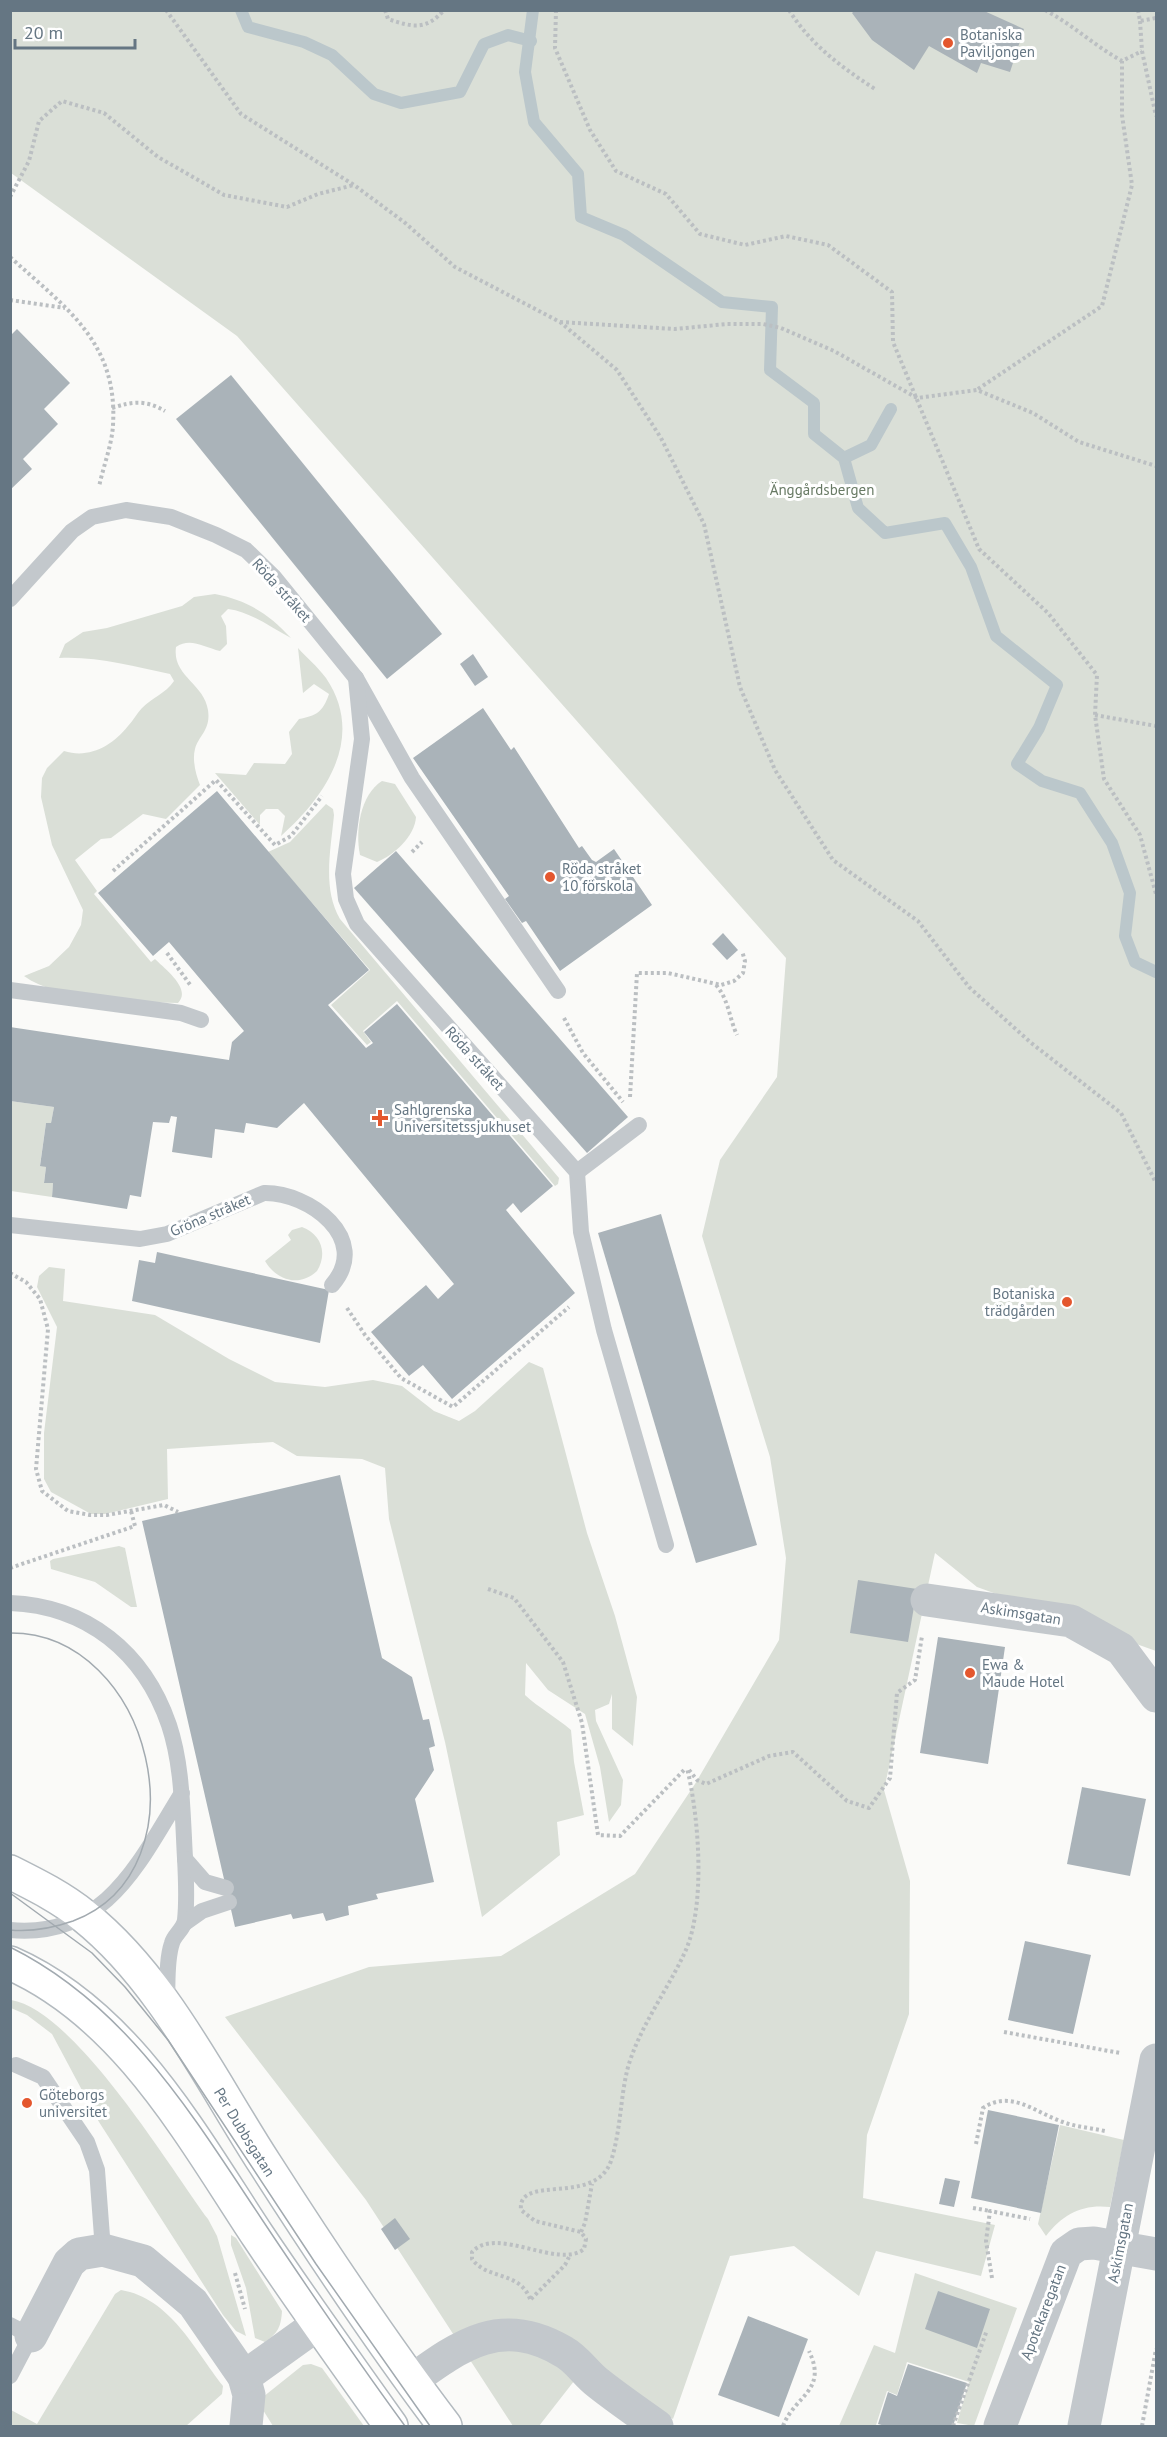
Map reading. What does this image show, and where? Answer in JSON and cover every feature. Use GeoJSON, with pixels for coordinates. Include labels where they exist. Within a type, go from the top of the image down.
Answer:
{"type":"FeatureCollection","features":[{"type":"Feature","properties":{"kind":"main road","name":"Per Dubbsgatan"},"geometry":{"type":"LineString","coordinates":[[10,1872],[53,1894],[85,1916],[166,2005],[266,2165],[411,2381],[445,2427]]}},
{"type":"Feature","properties":{"kind":"main road"},"geometry":{"type":"LineString","coordinates":[[10,1963],[56,1987],[96,2017],[119,2041],[154,2084],[391,2427]]}},
{"type":"Feature","properties":{"kind":"street","name":"Askimsgatan"},"geometry":{"type":"LineString","coordinates":[[927,1600],[1071,1621],[1120,1649],[1156,1696]]}},
{"type":"Feature","properties":{"kind":"street","name":"Askimsgatan"},"geometry":{"type":"LineString","coordinates":[[1084,2427],[1141,2139],[1144,2057]]}},
{"type":"Feature","properties":{"kind":"street","name":"Apotekaregatan"},"geometry":{"type":"LineString","coordinates":[[1000,2427],[1066,2253],[1080,2244],[1120,2246],[1156,2254]]}},
{"type":"Feature","properties":{"kind":"street"},"geometry":{"type":"LineString","coordinates":[[21,2330],[69,2263],[79,2254],[103,2250],[143,2261],[171,2281],[193,2302],[244,2377],[249,2395],[246,2427]]}},
{"type":"Feature","properties":{"kind":"street"},"geometry":{"type":"LineString","coordinates":[[244,2377],[318,2324]]}},
{"type":"Feature","properties":{"kind":"street"},"geometry":{"type":"LineString","coordinates":[[411,2381],[472,2341],[500,2335],[520,2336],[538,2340],[566,2353],[596,2382],[657,2427]]}},
{"type":"Feature","properties":{"kind":"lane","name":"Röda stråket"},"geometry":{"type":"LineString","coordinates":[[10,599],[72,531],[92,517],[126,510],[171,518],[216,535],[246,550],[274,577],[356,678],[412,778],[558,991]]}},
{"type":"Feature","properties":{"kind":"lane","name":"Röda stråket"},"geometry":{"type":"LineString","coordinates":[[356,678],[362,739],[343,874],[346,899],[357,924],[577,1172]]}},
{"type":"Feature","properties":{"kind":"lane"},"geometry":{"type":"LineString","coordinates":[[10,990],[181,1013],[201,1020]]}},
{"type":"Feature","properties":{"kind":"lane"},"geometry":{"type":"LineString","coordinates":[[639,1125],[577,1172],[581,1232],[666,1545]]}},
{"type":"Feature","properties":{"kind":"lane","name":"Gröna stråket"},"geometry":{"type":"LineString","coordinates":[[10,1225],[140,1239],[167,1234],[264,1193],[280,1193],[315,1208],[342,1238],[346,1250],[345,1263],[341,1274],[332,1285]]}},
{"type":"Feature","properties":{"kind":"lane"},"geometry":{"type":"LineString","coordinates":[[10,1603],[40,1604],[76,1616],[101,1631],[125,1652],[151,1687],[169,1725],[178,1765],[182,1793],[185,1860],[185,1923]]}},
{"type":"Feature","properties":{"kind":"lane"},"geometry":{"type":"LineString","coordinates":[[10,1930],[59,1926],[85,1916],[100,1907],[121,1888],[182,1793]]}},
{"type":"Feature","properties":{"kind":"lane"},"geometry":{"type":"LineString","coordinates":[[166,2005],[172,1942],[185,1923],[227,1895],[205,1882],[185,1860]]}},
{"type":"Feature","properties":{"kind":"lane"},"geometry":{"type":"LineString","coordinates":[[16,2064],[43,2077],[87,2142],[96,2170],[103,2250]]}},
{"type":"Feature","properties":{"kind":"lane"},"geometry":{"type":"LineString","coordinates":[[10,2376],[21,2330]]}},
{"type":"Feature","properties":{"kind":"path"},"geometry":{"type":"LineString","coordinates":[[166,10],[241,114],[354,185],[404,222],[455,267],[560,322],[617,370],[661,438],[704,525],[740,687],[775,770],[833,860],[918,921],[969,987],[1030,1042],[1121,1113],[1156,1183]]}},
{"type":"Feature","properties":{"kind":"path"},"geometry":{"type":"LineString","coordinates":[[385,10],[388,19],[410,27],[433,23],[444,10]]}},
{"type":"Feature","properties":{"kind":"path"},"geometry":{"type":"LineString","coordinates":[[556,10],[555,48],[590,130],[616,171],[666,194],[700,234],[745,245],[786,236],[828,245],[892,292],[893,342],[979,549],[1048,613],[1097,675],[1095,715],[1104,779],[1140,835],[1156,894]]}},
{"type":"Feature","properties":{"kind":"path"},"geometry":{"type":"LineString","coordinates":[[789,10],[806,36],[838,64],[875,89]]}},
{"type":"Feature","properties":{"kind":"path"},"geometry":{"type":"LineString","coordinates":[[1045,10],[1070,24],[1092,44],[1122,61]]}},
{"type":"Feature","properties":{"kind":"path"},"geometry":{"type":"LineString","coordinates":[[1138,10],[1142,51],[1156,116]]}},
{"type":"Feature","properties":{"kind":"path"},"geometry":{"type":"LineString","coordinates":[[1140,21],[1156,18]]}},
{"type":"Feature","properties":{"kind":"path"},"geometry":{"type":"LineString","coordinates":[[1122,61],[1142,51]]}},
{"type":"Feature","properties":{"kind":"path"},"geometry":{"type":"LineString","coordinates":[[560,322],[675,330],[763,324],[781,328],[834,351],[917,398],[977,390],[1102,306],[1132,185],[1122,116],[1122,61]]}},
{"type":"Feature","properties":{"kind":"path"},"geometry":{"type":"LineString","coordinates":[[10,197],[29,161],[39,121],[62,101],[104,113],[158,157],[224,195],[286,207],[318,194],[354,185]]}},
{"type":"Feature","properties":{"kind":"path"},"geometry":{"type":"LineString","coordinates":[[10,257],[80,322],[103,354],[111,386],[113,426],[92,517]]}},
{"type":"Feature","properties":{"kind":"path"},"geometry":{"type":"LineString","coordinates":[[10,300],[66,309]]}},
{"type":"Feature","properties":{"kind":"path"},"geometry":{"type":"LineString","coordinates":[[977,390],[1033,413],[1079,442],[1156,466]]}},
{"type":"Feature","properties":{"kind":"path"},"geometry":{"type":"LineString","coordinates":[[112,408],[139,402],[150,403],[165,411]]}},
{"type":"Feature","properties":{"kind":"path"},"geometry":{"type":"LineString","coordinates":[[1095,715],[1156,726]]}},
{"type":"Feature","properties":{"kind":"path"},"geometry":{"type":"LineString","coordinates":[[113,871],[216,780],[275,845],[291,836],[329,786]]}},
{"type":"Feature","properties":{"kind":"path"},"geometry":{"type":"LineString","coordinates":[[558,991],[558,1008],[583,1053],[628,1110],[632,1089],[631,1051],[637,973],[668,973],[715,984],[734,981],[743,973],[745,960],[742,951]]}},
{"type":"Feature","properties":{"kind":"path"},"geometry":{"type":"LineString","coordinates":[[715,984],[726,998],[730,1020],[737,1035]]}},
{"type":"Feature","properties":{"kind":"path"},"geometry":{"type":"LineString","coordinates":[[10,1273],[26,1282],[40,1299],[48,1329],[36,1469],[42,1491],[68,1511],[90,1515],[164,1505],[178,1512]]}},
{"type":"Feature","properties":{"kind":"path"},"geometry":{"type":"LineString","coordinates":[[332,1285],[365,1335],[401,1378],[453,1407],[594,1286]]}},
{"type":"Feature","properties":{"kind":"path"},"geometry":{"type":"LineString","coordinates":[[10,1568],[135,1526],[131,1511]]}},
{"type":"Feature","properties":{"kind":"path"},"geometry":{"type":"LineString","coordinates":[[488,1589],[514,1598],[563,1662],[582,1723],[598,1834],[620,1836],[687,1768]]}},
{"type":"Feature","properties":{"kind":"path"},"geometry":{"type":"LineString","coordinates":[[687,1768],[697,1780],[706,1784],[769,1756],[793,1752],[847,1801],[869,1808],[890,1778],[897,1693],[915,1680]]}},
{"type":"Feature","properties":{"kind":"path"},"geometry":{"type":"LineString","coordinates":[[520,2336],[531,2317],[533,2306],[529,2295],[510,2277],[479,2268],[472,2259],[472,2252],[486,2244],[570,2255],[584,2249],[586,2239],[581,2232],[535,2221],[521,2210],[520,2205],[523,2199],[533,2192],[592,2184],[605,2175],[610,2164],[619,2136],[628,2068],[646,2024],[686,1950],[693,1929],[697,1903],[698,1868],[692,1787],[687,1768]]}},
{"type":"Feature","properties":{"kind":"path"},"geometry":{"type":"LineString","coordinates":[[1004,2032],[1144,2057]]}},
{"type":"Feature","properties":{"kind":"path"},"geometry":{"type":"LineString","coordinates":[[976,2144],[983,2108],[993,2102],[1009,2100],[1064,2122],[1141,2139]]}},
{"type":"Feature","properties":{"kind":"path"},"geometry":{"type":"LineString","coordinates":[[581,2232],[585,2223],[592,2184]]}},
{"type":"Feature","properties":{"kind":"path"},"geometry":{"type":"LineString","coordinates":[[973,2208],[1030,2219]]}},
{"type":"Feature","properties":{"kind":"path"},"geometry":{"type":"LineString","coordinates":[[990,2211],[986,2241],[992,2278]]}},
{"type":"Feature","properties":{"kind":"path"},"geometry":{"type":"LineString","coordinates":[[537,2295],[565,2265],[570,2255]]}},
{"type":"Feature","properties":{"kind":"path"},"geometry":{"type":"LineString","coordinates":[[953,2427],[987,2330]]}},
{"type":"Feature","properties":{"kind":"path"},"geometry":{"type":"LineString","coordinates":[[1142,2427],[1156,2349]]}},
{"type":"Feature","properties":{"kind":"path"},"geometry":{"type":"LineString","coordinates":[[783,2427],[788,2415],[812,2390],[815,2376],[814,2361],[809,2351]]}},
{"type":"Feature","properties":{"kind":"green space","name":"Änggårdsbergen"},"geometry":{"type":"Polygon","coordinates":[[[10,11],[1156,11],[1156,1651],[977,1587],[935,1553],[884,1790],[910,1881],[909,2014],[867,2135],[863,2198],[995,2225],[981,2276],[876,2251],[859,2296],[794,2246],[730,2256],[673,2419],[585,2367],[539,2426],[513,2426],[366,2200],[225,2017],[369,1967],[501,1956],[635,1874],[695,1784],[779,1640],[786,1558],[770,1457],[702,1236],[720,1160],[777,1077],[786,958],[237,336],[11,173],[10,11]]]}},
{"type":"Feature","properties":{"kind":"green space"},"geometry":{"type":"Polygon","coordinates":[[[215,594],[257,609],[291,638],[253,617],[228,609],[221,616],[226,626],[227,644],[220,651],[192,643],[176,647],[176,657],[183,673],[201,693],[208,710],[208,723],[194,753],[200,785],[166,819],[143,814],[111,838],[101,839],[75,860],[97,891],[94,894],[151,962],[155,959],[180,986],[181,998],[178,1003],[120,1001],[56,991],[39,984],[24,976],[49,966],[69,947],[81,925],[83,910],[52,845],[41,797],[42,778],[47,768],[64,751],[91,752],[107,745],[122,733],[142,708],[174,681],[170,674],[128,665],[101,660],[59,658],[65,644],[83,632],[107,628],[182,606],[194,597],[215,594]]]}},
{"type":"Feature","properties":{"kind":"green space"},"geometry":{"type":"Polygon","coordinates":[[[298,648],[326,678],[337,700],[342,722],[341,743],[326,784],[313,803],[281,836],[285,816],[278,809],[266,809],[260,815],[260,825],[215,773],[246,775],[254,763],[285,764],[292,754],[289,732],[299,719],[318,712],[329,694],[314,684],[303,693],[298,648]]]}},
{"type":"Feature","properties":{"kind":"green space"},"geometry":{"type":"Polygon","coordinates":[[[382,781],[395,784],[416,817],[408,838],[390,855],[377,862],[360,855],[358,835],[364,804],[375,787],[382,781]]]}},
{"type":"Feature","properties":{"kind":"green space"},"geometry":{"type":"Polygon","coordinates":[[[326,804],[333,809],[334,815],[329,881],[334,907],[340,919],[559,1178],[555,1186],[397,1001],[363,1031],[371,1042],[367,1045],[331,1005],[370,970],[268,852],[290,842],[326,804]]]}},
{"type":"Feature","properties":{"kind":"green space"},"geometry":{"type":"Polygon","coordinates":[[[10,1101],[54,1107],[51,1123],[46,1123],[40,1165],[46,1167],[44,1182],[53,1183],[52,1197],[11,1191],[10,1101]]]}},
{"type":"Feature","properties":{"kind":"green space"},"geometry":{"type":"Polygon","coordinates":[[[302,1227],[318,1239],[322,1258],[317,1271],[310,1276],[288,1280],[275,1273],[265,1261],[291,1240],[288,1235],[292,1230],[302,1227]]]}},
{"type":"Feature","properties":{"kind":"green space"},"geometry":{"type":"Polygon","coordinates":[[[49,1267],[65,1269],[63,1301],[155,1315],[229,1359],[275,1382],[325,1387],[373,1380],[402,1386],[434,1411],[459,1421],[475,1411],[529,1362],[543,1368],[587,1533],[615,1616],[637,1697],[633,1746],[612,1729],[612,1694],[609,1704],[595,1710],[596,1721],[623,1780],[621,1805],[609,1822],[600,1767],[585,1714],[548,1690],[526,1663],[525,1695],[571,1730],[574,1762],[584,1815],[557,1822],[560,1855],[482,1917],[445,1742],[389,1519],[385,1468],[362,1459],[297,1456],[273,1442],[167,1449],[168,1499],[105,1514],[91,1514],[51,1492],[44,1479],[44,1433],[57,1327],[37,1287],[39,1276],[49,1267]]]}},
{"type":"Feature","properties":{"kind":"green space"},"geometry":{"type":"Polygon","coordinates":[[[119,1546],[125,1548],[137,1607],[131,1607],[95,1582],[51,1569],[50,1561],[53,1559],[119,1546]]]}},
{"type":"Feature","properties":{"kind":"green space"},"geometry":{"type":"Polygon","coordinates":[[[11,2000],[36,2010],[63,2031],[118,2093],[170,2164],[217,2236],[246,2336],[236,2331],[223,2315],[99,2122],[52,2034],[27,2015],[11,2008],[11,2000]]]}},
{"type":"Feature","properties":{"kind":"green space"},"geometry":{"type":"Polygon","coordinates":[[[1060,2125],[1124,2140],[1110,2207],[1091,2207],[1074,2212],[1052,2228],[1046,2236],[1038,2224],[1060,2125]]]}},
{"type":"Feature","properties":{"kind":"green space"},"geometry":{"type":"Polygon","coordinates":[[[231,2235],[236,2238],[282,2311],[278,2329],[265,2342],[255,2338],[246,2288],[231,2245],[231,2235]]]}},
{"type":"Feature","properties":{"kind":"green space"},"geometry":{"type":"Polygon","coordinates":[[[915,2273],[1017,2308],[974,2426],[957,2423],[969,2382],[907,2362],[897,2395],[887,2391],[876,2425],[880,2426],[839,2426],[874,2345],[895,2353],[915,2273]]]}},
{"type":"Feature","properties":{"kind":"green space"},"geometry":{"type":"Polygon","coordinates":[[[121,2290],[154,2303],[167,2314],[223,2386],[222,2394],[186,2426],[11,2426],[11,2410],[37,2424],[115,2294],[121,2290]]]}},
{"type":"Feature","properties":{"kind":"green space"},"geometry":{"type":"Polygon","coordinates":[[[311,2364],[322,2368],[364,2426],[273,2426],[263,2410],[263,2397],[303,2365],[311,2364]]]}},
{"type":"Feature","properties":{"kind":"building","name":"Botaniska Paviljongen"},"geometry":{"type":"Polygon","coordinates":[[[855,10],[982,10],[1024,29],[1010,72],[981,63],[977,73],[929,46],[914,70],[872,40],[852,13],[855,10]]]}},
{"type":"Feature","properties":{"kind":"building"},"geometry":{"type":"Polygon","coordinates":[[[17,329],[70,383],[44,409],[58,424],[23,459],[32,469],[10,490],[10,336],[17,329]]]}},
{"type":"Feature","properties":{"kind":"building"},"geometry":{"type":"Polygon","coordinates":[[[231,375],[442,634],[387,679],[176,419],[231,375]]]}},
{"type":"Feature","properties":{"kind":"building"},"geometry":{"type":"Polygon","coordinates":[[[473,654],[488,677],[475,686],[460,664],[473,654]]]}},
{"type":"Feature","properties":{"kind":"building"},"geometry":{"type":"Polygon","coordinates":[[[483,708],[511,750],[514,747],[579,848],[582,846],[596,862],[614,849],[652,905],[560,971],[526,921],[522,923],[505,899],[509,896],[413,758],[483,708]]]}},
{"type":"Feature","properties":{"kind":"building"},"geometry":{"type":"Polygon","coordinates":[[[217,791],[369,970],[328,1005],[366,1048],[373,1043],[364,1032],[397,1004],[553,1186],[521,1213],[513,1203],[506,1210],[575,1293],[452,1399],[423,1365],[409,1376],[371,1332],[426,1285],[438,1299],[454,1284],[304,1103],[277,1128],[246,1123],[244,1133],[215,1129],[212,1158],[172,1152],[177,1117],[171,1116],[169,1123],[153,1122],[141,1197],[130,1195],[127,1209],[52,1197],[53,1183],[44,1183],[46,1167],[40,1166],[46,1123],[51,1123],[54,1107],[10,1101],[10,1027],[229,1060],[232,1042],[244,1031],[169,942],[153,956],[98,893],[217,791]]]}},
{"type":"Feature","properties":{"kind":"building"},"geometry":{"type":"Polygon","coordinates":[[[396,851],[628,1117],[587,1153],[354,888],[396,851]]]}},
{"type":"Feature","properties":{"kind":"building"},"geometry":{"type":"Polygon","coordinates":[[[723,933],[738,950],[727,960],[712,944],[723,933]]]}},
{"type":"Feature","properties":{"kind":"building"},"geometry":{"type":"Polygon","coordinates":[[[661,1214],[757,1545],[696,1563],[598,1233],[661,1214]]]}},
{"type":"Feature","properties":{"kind":"building"},"geometry":{"type":"Polygon","coordinates":[[[157,1252],[329,1290],[320,1343],[132,1301],[139,1260],[155,1263],[157,1252]]]}},
{"type":"Feature","properties":{"kind":"building"},"geometry":{"type":"Polygon","coordinates":[[[340,1475],[382,1658],[412,1677],[423,1720],[429,1719],[435,1746],[429,1748],[434,1770],[415,1799],[434,1882],[376,1894],[378,1899],[348,1906],[349,1915],[326,1921],[323,1913],[293,1919],[291,1914],[235,1927],[142,1521],[340,1475]]]}},
{"type":"Feature","properties":{"kind":"building"},"geometry":{"type":"Polygon","coordinates":[[[858,1580],[917,1589],[908,1642],[850,1633],[858,1580]]]}},
{"type":"Feature","properties":{"kind":"building"},"geometry":{"type":"Polygon","coordinates":[[[938,1637],[1005,1647],[988,1764],[920,1753],[938,1637]]]}},
{"type":"Feature","properties":{"kind":"building"},"geometry":{"type":"Polygon","coordinates":[[[1082,1787],[1146,1799],[1130,1876],[1067,1864],[1082,1787]]]}},
{"type":"Feature","properties":{"kind":"building"},"geometry":{"type":"Polygon","coordinates":[[[1025,1941],[1091,1955],[1073,2034],[1008,2020],[1025,1941]]]}},
{"type":"Feature","properties":{"kind":"building"},"geometry":{"type":"Polygon","coordinates":[[[988,2110],[1059,2125],[1041,2213],[971,2198],[988,2110]]]}},
{"type":"Feature","properties":{"kind":"building"},"geometry":{"type":"Polygon","coordinates":[[[945,2178],[960,2181],[954,2207],[939,2204],[945,2178]]]}},
{"type":"Feature","properties":{"kind":"building"},"geometry":{"type":"Polygon","coordinates":[[[395,2218],[410,2239],[395,2250],[381,2229],[395,2218]]]}},
{"type":"Feature","properties":{"kind":"building"},"geometry":{"type":"Polygon","coordinates":[[[938,2291],[990,2309],[977,2348],[925,2329],[938,2291]]]}},
{"type":"Feature","properties":{"kind":"building"},"geometry":{"type":"Polygon","coordinates":[[[748,2316],[808,2339],[779,2417],[718,2395],[748,2316]]]}},
{"type":"Feature","properties":{"kind":"building"},"geometry":{"type":"Polygon","coordinates":[[[908,2364],[967,2383],[953,2426],[885,2426],[878,2424],[888,2392],[897,2396],[908,2364]]]}},
{"type":"Feature","properties":{"kind":"waterway"},"geometry":{"type":"LineString","coordinates":[[241,10],[248,27],[304,42],[332,55],[374,94],[401,103],[460,92],[484,44],[508,35],[531,41]]}},
{"type":"Feature","properties":{"kind":"waterway"},"geometry":{"type":"LineString","coordinates":[[533,10],[525,72],[534,122],[578,174],[581,217],[624,235],[722,302],[772,307],[770,370],[814,403],[814,434],[844,458],[858,508],[885,533],[945,523],[971,567],[996,636],[1057,685],[1039,728],[1017,764],[1042,781],[1080,793],[1112,843],[1130,893],[1125,936],[1135,962],[1156,972]]}},
{"type":"Feature","properties":{"kind":"waterway"},"geometry":{"type":"LineString","coordinates":[[844,458],[871,445],[891,409]]}},
{"type":"Feature","properties":{"kind":"tram line"},"geometry":{"type":"LineString","coordinates":[[10,1633],[59,1643],[98,1670],[128,1710],[145,1757],[150,1807],[140,1854],[115,1894],[73,1921],[42,1929],[10,1930]]}},
{"type":"Feature","properties":{"kind":"tram line"},"geometry":{"type":"LineString","coordinates":[[10,1893],[92,1953],[125,1987],[168,2040],[316,2264],[430,2426]]}},
{"type":"Feature","properties":{"kind":"tram line"},"geometry":{"type":"LineString","coordinates":[[10,1947],[52,1971],[89,2000],[123,2031],[154,2066],[183,2103],[315,2299],[405,2426]]}},
{"type":"Feature","properties":{"kind":"place","name":"Botaniska Paviljongen"},"geometry":{"type":"Point","coordinates":[948,43]}},
{"type":"Feature","properties":{"kind":"place","name":"Röda stråket 10 förskola"},"geometry":{"type":"Point","coordinates":[550,877]}},
{"type":"Feature","properties":{"kind":"place","name":"Sahlgrenska Universitetssjukhuset"},"geometry":{"type":"Point","coordinates":[380,1118]}},
{"type":"Feature","properties":{"kind":"place","name":"Botaniska trädgården"},"geometry":{"type":"Point","coordinates":[1067,1302]}},
{"type":"Feature","properties":{"kind":"place","name":"Ewa & Maude Hotel"},"geometry":{"type":"Point","coordinates":[970,1673]}},
{"type":"Feature","properties":{"kind":"place","name":"Göteborgs universitet"},"geometry":{"type":"Point","coordinates":[27,2103]}}]}
